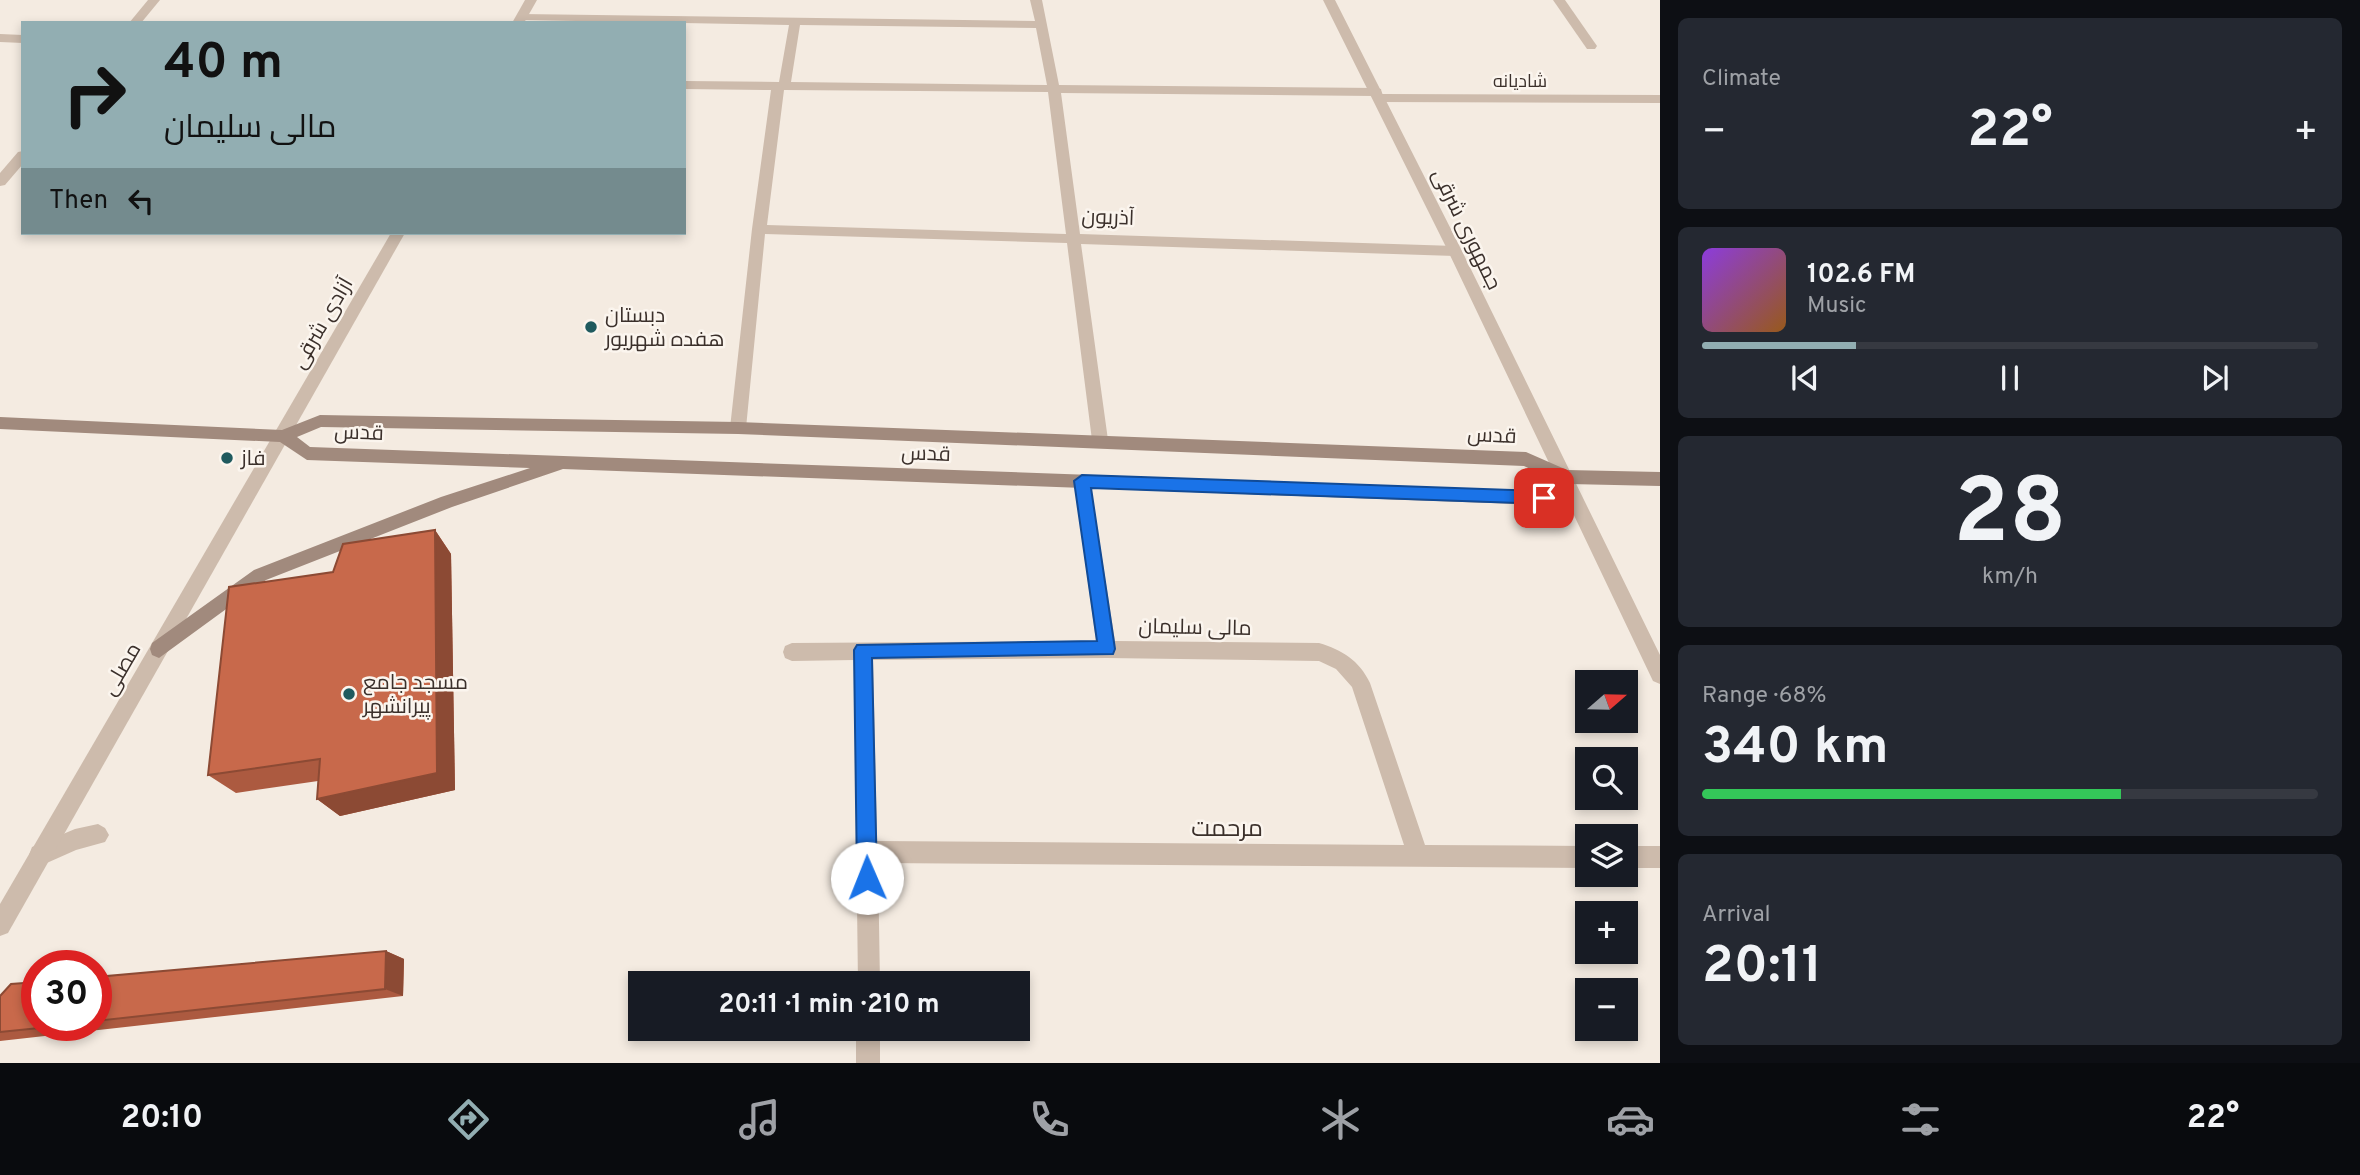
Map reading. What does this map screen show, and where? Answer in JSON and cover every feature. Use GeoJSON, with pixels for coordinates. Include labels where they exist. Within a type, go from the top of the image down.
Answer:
{"type":"FeatureCollection","features":[{"type":"Feature","properties":{"kind":"main road","name":"قدس"},"geometry":{"type":"LineString","coordinates":[[0,423],[283,436],[320,421],[738,428],[1100,440],[1526,459],[1565,477],[1660,479]]}},
{"type":"Feature","properties":{"kind":"main road","name":"قدس"},"geometry":{"type":"LineString","coordinates":[[283,436],[307,453],[1544,498],[1565,477]]}},
{"type":"Feature","properties":{"kind":"main road"},"geometry":{"type":"LineString","coordinates":[[159,649],[260,575],[447,502],[570,462]]}},
{"type":"Feature","properties":{"kind":"street"},"geometry":{"type":"LineString","coordinates":[[137,21],[154,0]]}},
{"type":"Feature","properties":{"kind":"street"},"geometry":{"type":"LineString","coordinates":[[531,0],[520,20],[1044,24]]}},
{"type":"Feature","properties":{"kind":"street"},"geometry":{"type":"LineString","coordinates":[[1036,0],[1044,24],[1054,89],[1100,440]]}},
{"type":"Feature","properties":{"kind":"street","name":"جمهوری شرقی"},"geometry":{"type":"LineString","coordinates":[[1329,0],[1455,251],[1660,675]]}},
{"type":"Feature","properties":{"kind":"street"},"geometry":{"type":"LineString","coordinates":[[1559,0],[1591,46]]}},
{"type":"Feature","properties":{"kind":"street"},"geometry":{"type":"LineString","coordinates":[[738,428],[759,229],[781,86],[795,21]]}},
{"type":"Feature","properties":{"kind":"street"},"geometry":{"type":"LineString","coordinates":[[0,38],[21,39]]}},
{"type":"Feature","properties":{"kind":"street","name":"شادیانه"},"geometry":{"type":"LineString","coordinates":[[686,85],[1660,99]]}},
{"type":"Feature","properties":{"kind":"street"},"geometry":{"type":"LineString","coordinates":[[8,174],[21,158]]}},
{"type":"Feature","properties":{"kind":"street","name":"آذریون"},"geometry":{"type":"LineString","coordinates":[[759,229],[1455,251]]}},
{"type":"Feature","properties":{"kind":"street","name":"آزادی شرقی"},"geometry":{"type":"LineString","coordinates":[[283,436],[397,235]]}},
{"type":"Feature","properties":{"kind":"street","name":"مصلی"},"geometry":{"type":"LineString","coordinates":[[0,925],[283,436]]}},
{"type":"Feature","properties":{"kind":"street"},"geometry":{"type":"LineString","coordinates":[[1082,481],[1107,649]]}},
{"type":"Feature","properties":{"kind":"street","name":"مالی سلیمان"},"geometry":{"type":"LineString","coordinates":[[792,652],[1107,649],[1319,652],[1336,657],[1353,671],[1360,683],[1418,855]]}},
{"type":"Feature","properties":{"kind":"street"},"geometry":{"type":"LineString","coordinates":[[863,650],[869,971]]}},
{"type":"Feature","properties":{"kind":"street"},"geometry":{"type":"LineString","coordinates":[[40,855],[75,840],[98,835]]}},
{"type":"Feature","properties":{"kind":"street","name":"مرحمت"},"geometry":{"type":"LineString","coordinates":[[867,852],[1575,856]]}},
{"type":"Feature","properties":{"kind":"street"},"geometry":{"type":"LineString","coordinates":[[1638,857],[1660,857]]}},
{"type":"Feature","properties":{"kind":"street"},"geometry":{"type":"LineString","coordinates":[[867,1063],[868,1041]]}},
{"type":"Feature","properties":{"kind":"building","name":"مسجد جامع پیرانشهر"},"geometry":{"type":"Polygon","coordinates":[[[435,530],[437,773],[317,799],[320,759],[208,775],[229,587],[333,572],[343,544],[435,530]]]}},
{"type":"Feature","properties":{"kind":"building"},"geometry":{"type":"Polygon","coordinates":[[[386,951],[385,989],[112,1019],[112,976],[386,951]]]}},
{"type":"Feature","properties":{"kind":"building"},"geometry":{"type":"Polygon","coordinates":[[[21,983],[21,1030],[0,1032],[0,996],[11,984],[21,983]]]}},
{"type":"Feature","properties":{"kind":"place","name":"دبستان هفده شهریور"},"geometry":{"type":"Point","coordinates":[591,327]}},
{"type":"Feature","properties":{"kind":"place","name":"فاز"},"geometry":{"type":"Point","coordinates":[227,458]}},
{"type":"Feature","properties":{"kind":"place","name":"مسجد جامع پیرانشهر"},"geometry":{"type":"Point","coordinates":[349,694]}},
{"type":"Feature","properties":{"kind":"route"},"geometry":{"type":"LineString","coordinates":[[867,878],[863,650],[1107,649],[1082,481],[1544,498]]}}]}
